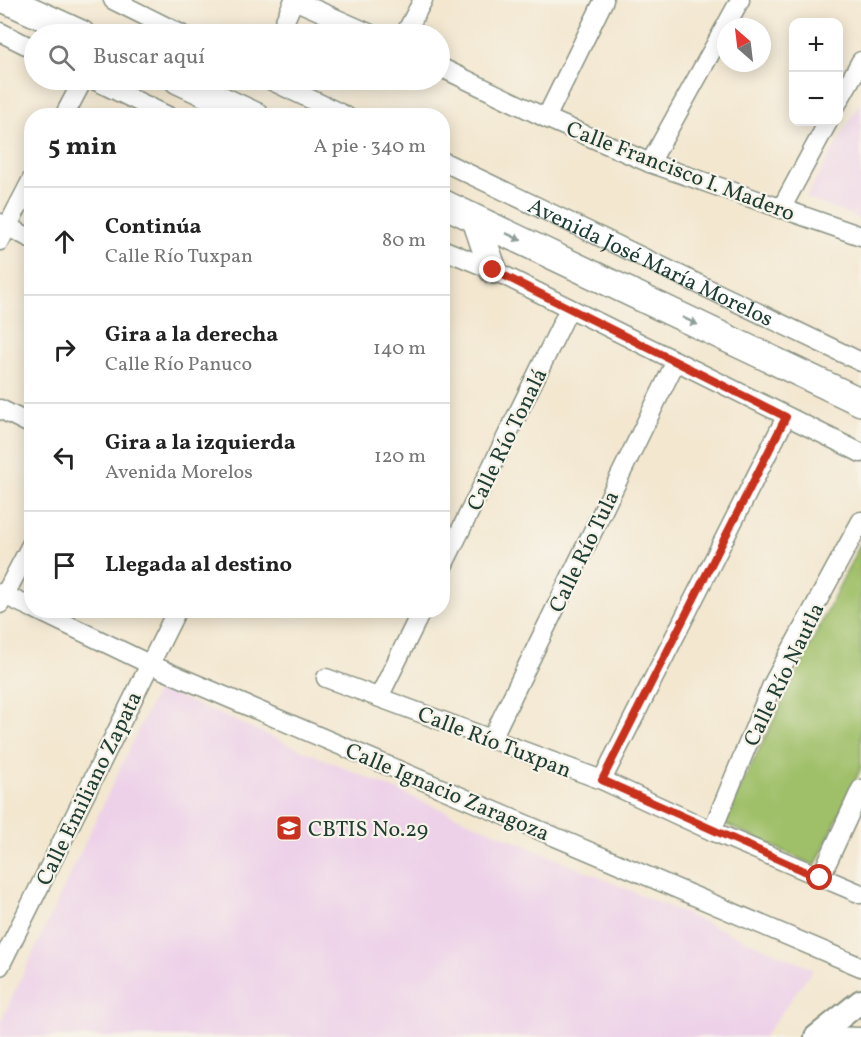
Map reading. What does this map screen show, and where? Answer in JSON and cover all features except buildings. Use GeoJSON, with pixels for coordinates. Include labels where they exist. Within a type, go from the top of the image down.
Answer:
{"type":"FeatureCollection","features":[{"type":"Feature","properties":{"kind":"main road"},"geometry":{"type":"LineString","coordinates":[[7,0],[59,24]]}},
{"type":"Feature","properties":{"kind":"main road"},"geometry":{"type":"LineString","coordinates":[[199,90],[238,108]]}},
{"type":"Feature","properties":{"kind":"main road","name":"Avenida José María Morelos"},"geometry":{"type":"LineString","coordinates":[[450,209],[861,402]]}},
{"type":"Feature","properties":{"kind":"main road"},"geometry":{"type":"LineString","coordinates":[[476,220],[493,270]]}},
{"type":"Feature","properties":{"kind":"street"},"geometry":{"type":"LineString","coordinates":[[113,0],[161,24]]}},
{"type":"Feature","properties":{"kind":"street"},"geometry":{"type":"LineString","coordinates":[[283,24],[294,0],[348,24]]}},
{"type":"Feature","properties":{"kind":"street"},"geometry":{"type":"LineString","coordinates":[[410,24],[423,0]]}},
{"type":"Feature","properties":{"kind":"street"},"geometry":{"type":"LineString","coordinates":[[546,118],[604,0]]}},
{"type":"Feature","properties":{"kind":"street"},"geometry":{"type":"LineString","coordinates":[[650,163],[740,0]]}},
{"type":"Feature","properties":{"kind":"street"},"geometry":{"type":"LineString","coordinates":[[0,32],[24,44]]}},
{"type":"Feature","properties":{"kind":"street"},"geometry":{"type":"LineString","coordinates":[[843,93],[861,61]]}},
{"type":"Feature","properties":{"kind":"street","name":"Calle Francisco I. Madero"},"geometry":{"type":"LineString","coordinates":[[450,72],[546,118],[650,163],[861,236]]}},
{"type":"Feature","properties":{"kind":"street"},"geometry":{"type":"LineString","coordinates":[[68,108],[78,90]]}},
{"type":"Feature","properties":{"kind":"street"},"geometry":{"type":"LineString","coordinates":[[115,90],[152,108]]}},
{"type":"Feature","properties":{"kind":"street"},"geometry":{"type":"LineString","coordinates":[[291,90],[329,108]]}},
{"type":"Feature","properties":{"kind":"street"},"geometry":{"type":"LineString","coordinates":[[780,209],[826,126]]}},
{"type":"Feature","properties":{"kind":"street","name":"Avenida José María Morelos"},"geometry":{"type":"LineString","coordinates":[[450,165],[861,362]]}},
{"type":"Feature","properties":{"kind":"street"},"geometry":{"type":"LineString","coordinates":[[24,193],[2,230],[24,237]]}},
{"type":"Feature","properties":{"kind":"street"},"geometry":{"type":"LineString","coordinates":[[450,252],[493,270],[861,453]]}},
{"type":"Feature","properties":{"kind":"street","name":"Calle Río Tonalá"},"geometry":{"type":"LineString","coordinates":[[450,552],[569,309]]}},
{"type":"Feature","properties":{"kind":"street","name":"Calle Río Tula"},"geometry":{"type":"LineString","coordinates":[[491,740],[676,362]]}},
{"type":"Feature","properties":{"kind":"street"},"geometry":{"type":"LineString","coordinates":[[0,409],[24,421]]}},
{"type":"Feature","properties":{"kind":"street"},"geometry":{"type":"LineString","coordinates":[[602,780],[786,417]]}},
{"type":"Feature","properties":{"kind":"street","name":"Calle Río Nautla"},"geometry":{"type":"LineString","coordinates":[[712,831],[772,685],[861,520]]}},
{"type":"Feature","properties":{"kind":"street"},"geometry":{"type":"LineString","coordinates":[[24,557],[2,597],[24,605]]}},
{"type":"Feature","properties":{"kind":"street","name":"Calle Ignacio Zaragoza"},"geometry":{"type":"LineString","coordinates":[[54,618],[149,664],[861,967]]}},
{"type":"Feature","properties":{"kind":"street","name":"Calle Emiliano Zapata"},"geometry":{"type":"LineString","coordinates":[[0,966],[173,618]]}},
{"type":"Feature","properties":{"kind":"street"},"geometry":{"type":"LineString","coordinates":[[380,697],[418,618]]}},
{"type":"Feature","properties":{"kind":"street","name":"Calle Río Tuxpan"},"geometry":{"type":"LineString","coordinates":[[326,678],[602,780],[712,831],[861,894]]}},
{"type":"Feature","properties":{"kind":"street"},"geometry":{"type":"LineString","coordinates":[[820,878],[861,789]]}},
{"type":"Feature","properties":{"kind":"street"},"geometry":{"type":"LineString","coordinates":[[816,1037],[861,1001]]}},
{"type":"Feature","properties":{"kind":"street"},"geometry":{"type":"LineString","coordinates":[[816,1037],[861,1037]]}},
{"type":"Feature","properties":{"kind":"shaded area"},"geometry":{"type":"Polygon","coordinates":[[[861,101],[861,219],[806,198],[861,101]]]}},
{"type":"Feature","properties":{"kind":"shaded area","name":"CBTIS No.29"},"geometry":{"type":"Polygon","coordinates":[[[158,688],[813,969],[764,1037],[0,1037],[0,1023],[158,688]]]}},
{"type":"Feature","properties":{"kind":"green space"},"geometry":{"type":"Polygon","coordinates":[[[861,542],[861,768],[815,866],[723,823],[861,542]]]}},
{"type":"Feature","properties":{"kind":"place","name":"CBTIS No.29"},"geometry":{"type":"Point","coordinates":[289,828]}},
{"type":"Feature","properties":{"kind":"route"},"geometry":{"type":"LineString","coordinates":[[493,270],[786,417],[602,780],[820,878]]}}]}
